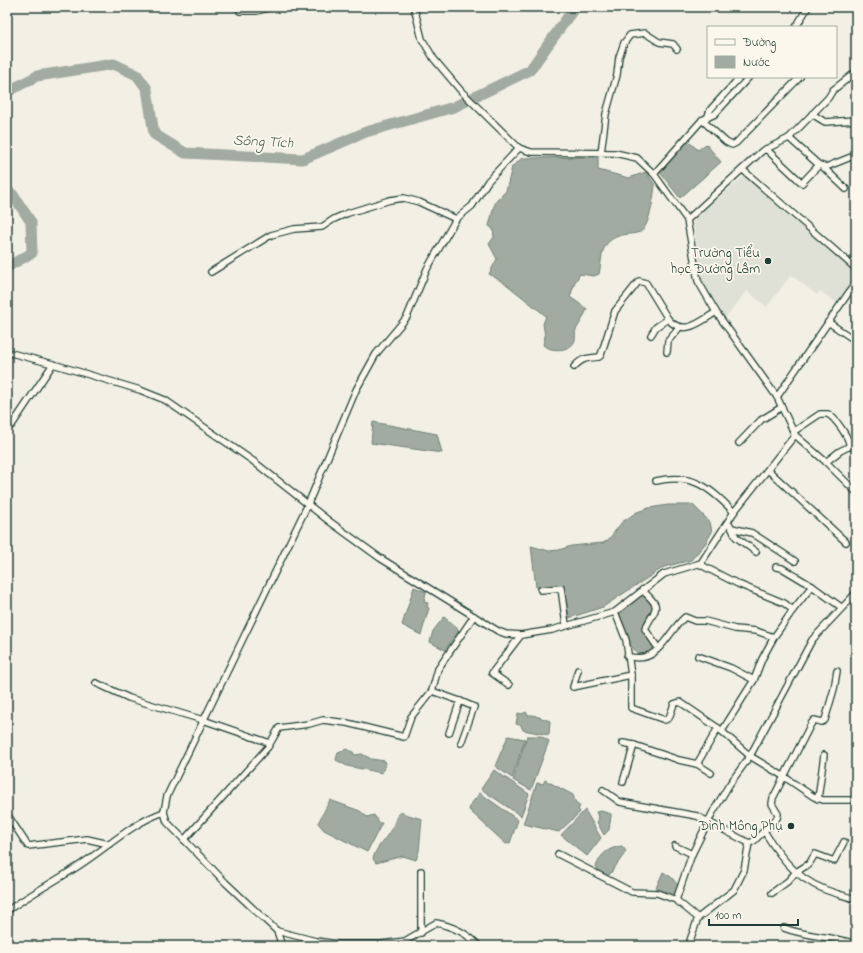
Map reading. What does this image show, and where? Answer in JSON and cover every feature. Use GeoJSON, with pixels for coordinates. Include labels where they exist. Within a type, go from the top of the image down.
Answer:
{"type":"FeatureCollection","features":[{"type":"Feature","properties":{"kind":"street"},"geometry":{"type":"LineString","coordinates":[[240,12],[257,11],[272,7]]}},
{"type":"Feature","properties":{"kind":"street"},"geometry":{"type":"LineString","coordinates":[[414,7],[422,39],[434,60],[461,91],[519,148],[531,152],[615,153],[637,158],[654,174],[687,220],[698,281],[716,312],[777,397],[794,434],[826,462],[856,492]]}},
{"type":"Feature","properties":{"kind":"street"},"geometry":{"type":"LineString","coordinates":[[795,26],[808,7]]}},
{"type":"Feature","properties":{"kind":"street"},"geometry":{"type":"LineString","coordinates":[[601,153],[606,114],[616,81],[619,57],[624,43],[630,35],[646,33],[659,42],[673,44],[677,49]]}},
{"type":"Feature","properties":{"kind":"street"},"geometry":{"type":"LineString","coordinates":[[687,220],[766,149],[789,138],[828,98],[833,90],[856,73]]}},
{"type":"Feature","properties":{"kind":"street"},"geometry":{"type":"LineString","coordinates":[[708,116],[710,110],[739,78]]}},
{"type":"Feature","properties":{"kind":"street"},"geometry":{"type":"LineString","coordinates":[[654,174],[702,120],[715,114],[748,78]]}},
{"type":"Feature","properties":{"kind":"street"},"geometry":{"type":"LineString","coordinates":[[702,120],[726,142],[732,145],[736,143],[799,78]]}},
{"type":"Feature","properties":{"kind":"street"},"geometry":{"type":"LineString","coordinates":[[812,114],[825,122],[856,120]]}},
{"type":"Feature","properties":{"kind":"street"},"geometry":{"type":"LineString","coordinates":[[789,138],[846,189]]}},
{"type":"Feature","properties":{"kind":"street"},"geometry":{"type":"LineString","coordinates":[[282,946],[277,932],[226,883],[167,822],[164,812],[168,796],[203,720],[308,504],[356,390],[376,354],[407,317],[427,269],[456,219],[472,206],[488,181],[519,148]]}},
{"type":"Feature","properties":{"kind":"street"},"geometry":{"type":"LineString","coordinates":[[766,149],[802,183],[820,166]]}},
{"type":"Feature","properties":{"kind":"street"},"geometry":{"type":"LineString","coordinates":[[820,166],[826,167],[856,156]]}},
{"type":"Feature","properties":{"kind":"street"},"geometry":{"type":"LineString","coordinates":[[743,170],[837,252],[856,271]]}},
{"type":"Feature","properties":{"kind":"street"},"geometry":{"type":"LineString","coordinates":[[211,272],[270,235],[294,228],[322,227],[341,216],[390,200],[404,198],[419,202],[456,219]]}},
{"type":"Feature","properties":{"kind":"street"},"geometry":{"type":"LineString","coordinates":[[574,368],[579,361],[586,357],[599,357],[601,355],[615,311],[639,281],[646,283],[668,319],[679,328],[686,329],[696,325],[716,312]]}},
{"type":"Feature","properties":{"kind":"street"},"geometry":{"type":"LineString","coordinates":[[777,397],[856,284]]}},
{"type":"Feature","properties":{"kind":"street"},"geometry":{"type":"LineString","coordinates":[[651,335],[656,327],[668,319]]}},
{"type":"Feature","properties":{"kind":"street"},"geometry":{"type":"LineString","coordinates":[[828,322],[856,341]]}},
{"type":"Feature","properties":{"kind":"street"},"geometry":{"type":"LineString","coordinates":[[667,352],[668,341],[679,328]]}},
{"type":"Feature","properties":{"kind":"street"},"geometry":{"type":"LineString","coordinates":[[7,352],[140,390],[165,400],[253,461],[380,558],[506,634],[521,635],[552,630],[615,612],[664,574],[698,564],[704,560],[730,525],[734,512],[768,470],[794,434],[820,414],[828,414],[841,428],[848,440],[849,447]]}},
{"type":"Feature","properties":{"kind":"street"},"geometry":{"type":"LineString","coordinates":[[12,425],[53,364]]}},
{"type":"Feature","properties":{"kind":"street"},"geometry":{"type":"LineString","coordinates":[[739,443],[761,420],[782,407]]}},
{"type":"Feature","properties":{"kind":"street"},"geometry":{"type":"LineString","coordinates":[[826,462],[856,443]]}},
{"type":"Feature","properties":{"kind":"street"},"geometry":{"type":"LineString","coordinates":[[768,470],[846,542]]}},
{"type":"Feature","properties":{"kind":"street"},"geometry":{"type":"LineString","coordinates":[[656,481],[679,479],[699,483],[713,491],[734,512]]}},
{"type":"Feature","properties":{"kind":"street"},"geometry":{"type":"LineString","coordinates":[[730,525],[736,537],[756,552]]}},
{"type":"Feature","properties":{"kind":"street"},"geometry":{"type":"LineString","coordinates":[[730,525],[752,533],[795,561]]}},
{"type":"Feature","properties":{"kind":"street"},"geometry":{"type":"LineString","coordinates":[[698,564],[738,584],[784,603],[793,610]]}},
{"type":"Feature","properties":{"kind":"street"},"geometry":{"type":"LineString","coordinates":[[776,567],[782,568],[812,586],[841,607]]}},
{"type":"Feature","properties":{"kind":"street"},"geometry":{"type":"LineString","coordinates":[[697,764],[710,738],[720,729],[754,680],[762,659],[774,638],[812,586]]}},
{"type":"Feature","properties":{"kind":"street"},"geometry":{"type":"LineString","coordinates":[[540,590],[561,588],[566,625]]}},
{"type":"Feature","properties":{"kind":"street"},"geometry":{"type":"LineString","coordinates":[[642,590],[655,602],[656,606],[645,629],[658,648]]}},
{"type":"Feature","properties":{"kind":"street"},"geometry":{"type":"LineString","coordinates":[[676,900],[692,854],[729,786],[750,756],[812,640],[841,607],[856,593]]}},
{"type":"Feature","properties":{"kind":"street"},"geometry":{"type":"LineString","coordinates":[[615,612],[626,640],[627,656],[631,675],[631,708],[665,720],[669,718],[674,704],[680,702],[720,729],[750,756],[818,799],[842,801],[856,800]]}},
{"type":"Feature","properties":{"kind":"street"},"geometry":{"type":"LineString","coordinates":[[184,840],[270,743],[279,728],[308,724],[323,720],[348,723],[404,737],[411,717],[432,691],[438,669],[474,616]]}},
{"type":"Feature","properties":{"kind":"street"},"geometry":{"type":"LineString","coordinates":[[627,656],[636,659],[651,655],[663,645],[685,617],[694,621],[705,621],[735,629],[756,631],[774,638]]}},
{"type":"Feature","properties":{"kind":"street"},"geometry":{"type":"LineString","coordinates":[[509,685],[492,673],[521,635]]}},
{"type":"Feature","properties":{"kind":"street"},"geometry":{"type":"LineString","coordinates":[[698,656],[731,668],[754,680]]}},
{"type":"Feature","properties":{"kind":"street"},"geometry":{"type":"LineString","coordinates":[[578,670],[572,684],[573,687],[631,675]]}},
{"type":"Feature","properties":{"kind":"street"},"geometry":{"type":"LineString","coordinates":[[688,946],[698,918],[734,890],[744,870],[750,843],[778,816],[772,801],[783,776],[814,720],[822,722],[826,718],[837,671]]}},
{"type":"Feature","properties":{"kind":"street"},"geometry":{"type":"LineString","coordinates":[[96,684],[129,698],[203,720],[270,743]]}},
{"type":"Feature","properties":{"kind":"street"},"geometry":{"type":"LineString","coordinates":[[432,691],[474,707],[461,743]]}},
{"type":"Feature","properties":{"kind":"street"},"geometry":{"type":"LineString","coordinates":[[449,733],[460,701]]}},
{"type":"Feature","properties":{"kind":"street"},"geometry":{"type":"LineString","coordinates":[[623,743],[634,745],[678,760],[697,764],[711,773]]}},
{"type":"Feature","properties":{"kind":"street"},"geometry":{"type":"LineString","coordinates":[[623,782],[634,745]]}},
{"type":"Feature","properties":{"kind":"street"},"geometry":{"type":"LineString","coordinates":[[818,799],[824,755]]}},
{"type":"Feature","properties":{"kind":"street"},"geometry":{"type":"LineString","coordinates":[[603,790],[620,802],[688,813],[750,843]]}},
{"type":"Feature","properties":{"kind":"street"},"geometry":{"type":"LineString","coordinates":[[7,911],[28,895],[80,865],[138,823],[164,812]]}},
{"type":"Feature","properties":{"kind":"street"},"geometry":{"type":"LineString","coordinates":[[7,814],[28,846],[87,840],[109,844]]}},
{"type":"Feature","properties":{"kind":"street"},"geometry":{"type":"LineString","coordinates":[[764,831],[777,852],[808,882],[820,888],[856,898]]}},
{"type":"Feature","properties":{"kind":"street"},"geometry":{"type":"LineString","coordinates":[[772,893],[788,881],[796,872],[809,864],[815,854],[834,861],[844,842]]}},
{"type":"Feature","properties":{"kind":"street"},"geometry":{"type":"LineString","coordinates":[[675,846],[692,854]]}},
{"type":"Feature","properties":{"kind":"street"},"geometry":{"type":"LineString","coordinates":[[558,854],[632,892],[657,893],[676,900],[698,918]]}},
{"type":"Feature","properties":{"kind":"street"},"geometry":{"type":"LineString","coordinates":[[421,871],[421,933]]}},
{"type":"Feature","properties":{"kind":"street"},"geometry":{"type":"LineString","coordinates":[[277,932],[316,941],[355,945],[396,943],[405,941],[421,933],[433,924],[440,924],[462,933],[480,946]]}},
{"type":"Feature","properties":{"kind":"street"},"geometry":{"type":"LineString","coordinates":[[784,928],[797,933],[856,944]]}},
{"type":"Feature","properties":{"kind":"shaded area"},"geometry":{"type":"Polygon","coordinates":[[[746,175],[856,272],[855,280],[838,304],[820,291],[817,295],[791,275],[767,307],[747,291],[725,318],[709,296],[701,279],[693,219],[746,175]]]}},
{"type":"Feature","properties":{"kind":"water"},"geometry":{"type":"Polygon","coordinates":[[[688,141],[698,150],[706,144],[721,162],[680,198],[659,171],[688,141]]]}},
{"type":"Feature","properties":{"kind":"water"},"geometry":{"type":"Polygon","coordinates":[[[598,157],[598,170],[629,178],[646,172],[655,185],[651,210],[646,224],[640,232],[622,235],[609,241],[603,250],[599,274],[594,276],[580,274],[575,282],[570,297],[587,309],[575,332],[575,340],[573,344],[565,349],[551,349],[543,345],[545,336],[543,324],[546,316],[506,284],[489,274],[497,259],[489,244],[494,237],[493,229],[489,226],[494,206],[497,200],[506,191],[512,167],[522,158],[598,157]]]}},
{"type":"Feature","properties":{"kind":"water"},"geometry":{"type":"Polygon","coordinates":[[[373,422],[437,434],[442,453],[371,443],[373,422]]]}},
{"type":"Feature","properties":{"kind":"water"},"geometry":{"type":"Polygon","coordinates":[[[668,505],[693,505],[710,522],[712,532],[705,544],[691,560],[664,567],[603,607],[569,618],[563,585],[536,587],[531,546],[549,551],[559,550],[571,546],[603,543],[609,539],[622,522],[637,512],[649,508],[668,505]]]}},
{"type":"Feature","properties":{"kind":"water"},"geometry":{"type":"Polygon","coordinates":[[[414,587],[426,592],[424,602],[428,603],[427,607],[429,608],[421,635],[402,625],[414,587]]]}},
{"type":"Feature","properties":{"kind":"water"},"geometry":{"type":"Polygon","coordinates":[[[642,593],[655,603],[650,619],[642,629],[655,646],[644,654],[639,655],[632,647],[630,647],[618,611],[642,593]]]}},
{"type":"Feature","properties":{"kind":"water"},"geometry":{"type":"Polygon","coordinates":[[[444,617],[459,630],[445,650],[430,642],[433,631],[444,617]]]}},
{"type":"Feature","properties":{"kind":"water"},"geometry":{"type":"Polygon","coordinates":[[[526,712],[528,715],[533,715],[550,721],[549,735],[523,730],[521,725],[516,724],[518,713],[522,714],[526,712]]]}},
{"type":"Feature","properties":{"kind":"water"},"geometry":{"type":"Polygon","coordinates":[[[508,736],[525,739],[512,778],[495,766],[508,736]]]}},
{"type":"Feature","properties":{"kind":"water"},"geometry":{"type":"Polygon","coordinates":[[[527,736],[541,736],[549,741],[531,790],[513,780],[527,736]]]}},
{"type":"Feature","properties":{"kind":"water"},"geometry":{"type":"Polygon","coordinates":[[[347,749],[355,755],[362,754],[371,759],[385,761],[386,763],[382,773],[347,766],[336,760],[338,752],[347,749]]]}},
{"type":"Feature","properties":{"kind":"water"},"geometry":{"type":"Polygon","coordinates":[[[494,770],[529,794],[521,816],[481,789],[494,770]]]}},
{"type":"Feature","properties":{"kind":"water"},"geometry":{"type":"Polygon","coordinates":[[[545,780],[573,795],[575,801],[580,807],[578,809],[580,812],[559,832],[523,824],[537,783],[543,784],[545,780]]]}},
{"type":"Feature","properties":{"kind":"water"},"geometry":{"type":"Polygon","coordinates":[[[480,793],[518,820],[510,843],[506,844],[469,810],[471,804],[480,793]]]}},
{"type":"Feature","properties":{"kind":"water"},"geometry":{"type":"Polygon","coordinates":[[[330,800],[360,811],[367,817],[374,815],[379,823],[382,823],[367,852],[324,830],[318,823],[330,800]]]}},
{"type":"Feature","properties":{"kind":"water"},"geometry":{"type":"Polygon","coordinates":[[[585,810],[601,838],[587,856],[561,835],[585,810]]]}},
{"type":"Feature","properties":{"kind":"water"},"geometry":{"type":"Polygon","coordinates":[[[401,811],[405,814],[422,819],[419,851],[416,860],[403,856],[376,863],[373,859],[376,851],[392,828],[401,811]]]}},
{"type":"Feature","properties":{"kind":"water"},"geometry":{"type":"Polygon","coordinates":[[[601,811],[611,814],[609,830],[604,835],[597,822],[599,819],[596,812],[601,811]]]}},
{"type":"Feature","properties":{"kind":"water"},"geometry":{"type":"Polygon","coordinates":[[[622,846],[626,851],[610,874],[607,876],[600,873],[596,867],[602,855],[613,848],[622,846]]]}},
{"type":"Feature","properties":{"kind":"water"},"geometry":{"type":"Polygon","coordinates":[[[663,872],[671,877],[678,885],[675,895],[656,888],[663,872]]]}},
{"type":"Feature","properties":{"kind":"waterway","name":"Sông Tích"},"geometry":{"type":"LineString","coordinates":[[7,92],[37,76],[114,64],[137,75],[147,89],[154,134],[185,153],[303,159],[366,132],[454,107],[530,70],[575,7]]}},
{"type":"Feature","properties":{"kind":"waterway","name":"Sông Tích"},"geometry":{"type":"LineString","coordinates":[[7,190],[13,195],[31,222],[32,253],[7,267]]}},
{"type":"Feature","properties":{"kind":"place","name":"Trường Tiểu học Đường Lâm"},"geometry":{"type":"Point","coordinates":[768,261]}},
{"type":"Feature","properties":{"kind":"place","name":"Đình Mông Phụ"},"geometry":{"type":"Point","coordinates":[791,826]}}]}
